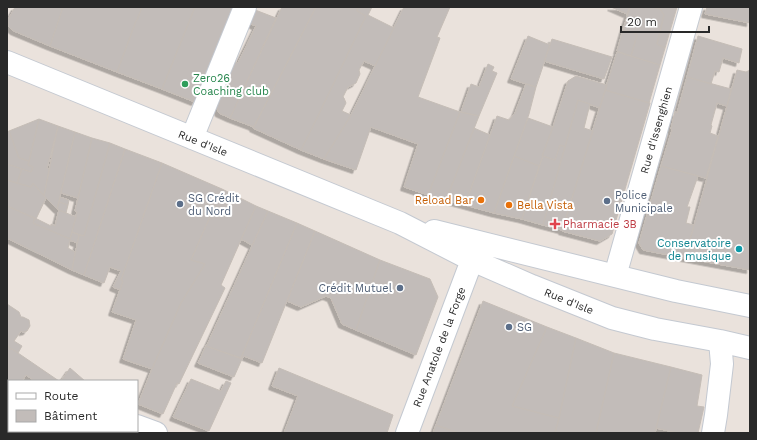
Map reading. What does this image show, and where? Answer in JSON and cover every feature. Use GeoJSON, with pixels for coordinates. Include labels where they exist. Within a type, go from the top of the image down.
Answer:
{"type":"FeatureCollection","features":[{"type":"Feature","properties":{"kind":"street"},"geometry":{"type":"LineString","coordinates":[[192,138],[245,7]]}},
{"type":"Feature","properties":{"kind":"street","name":"Rue d'Issenghien"},"geometry":{"type":"LineString","coordinates":[[615,276],[691,7]]}},
{"type":"Feature","properties":{"kind":"street","name":"Rue d'Isle"},"geometry":{"type":"LineString","coordinates":[[7,62],[400,223],[472,260],[612,318],[656,329],[750,348]]}},
{"type":"Feature","properties":{"kind":"street","name":"Rue d'Isle"},"geometry":{"type":"LineString","coordinates":[[400,223],[676,291],[750,306]]}},
{"type":"Feature","properties":{"kind":"street","name":"Rue Anatole de la Forge"},"geometry":{"type":"LineString","coordinates":[[407,433],[472,260]]}},
{"type":"Feature","properties":{"kind":"street"},"geometry":{"type":"LineString","coordinates":[[713,433],[722,364],[720,341]]}},
{"type":"Feature","properties":{"kind":"street"},"geometry":{"type":"LineString","coordinates":[[138,426],[156,433]]}},
{"type":"Feature","properties":{"kind":"building"},"geometry":{"type":"Polygon","coordinates":[[[15,7],[63,7],[50,46],[14,31],[9,27],[8,20],[15,7]]]}},
{"type":"Feature","properties":{"kind":"building"},"geometry":{"type":"Polygon","coordinates":[[[63,7],[142,7],[117,72],[50,46],[63,7]]]}},
{"type":"Feature","properties":{"kind":"building"},"geometry":{"type":"Polygon","coordinates":[[[142,7],[195,7],[162,89],[117,72],[142,7]]]}},
{"type":"Feature","properties":{"kind":"building"},"geometry":{"type":"Polygon","coordinates":[[[195,7],[235,7],[195,102],[162,89],[195,7]]]}},
{"type":"Feature","properties":{"kind":"building"},"geometry":{"type":"Polygon","coordinates":[[[282,7],[316,7],[254,127],[230,118],[282,7]]]}},
{"type":"Feature","properties":{"kind":"building"},"geometry":{"type":"Polygon","coordinates":[[[316,7],[358,7],[357,11],[366,16],[301,150],[253,128],[316,7]]]}},
{"type":"Feature","properties":{"kind":"building"},"geometry":{"type":"Polygon","coordinates":[[[358,7],[372,7],[368,15],[394,28],[375,66],[364,61],[359,70],[360,74],[356,83],[348,87],[343,97],[346,103],[342,111],[351,115],[324,159],[301,150],[366,16],[357,11],[358,7]]]}},
{"type":"Feature","properties":{"kind":"building"},"geometry":{"type":"Polygon","coordinates":[[[404,7],[450,7],[437,37],[440,38],[418,97],[460,112],[428,195],[404,187],[418,144],[371,127],[356,170],[324,159],[351,115],[404,7]]]}},
{"type":"Feature","properties":{"kind":"building"},"geometry":{"type":"Polygon","coordinates":[[[611,7],[630,7],[627,14],[611,7]]]}},
{"type":"Feature","properties":{"kind":"building"},"geometry":{"type":"Polygon","coordinates":[[[630,7],[652,7],[660,9],[664,15],[657,44],[665,48],[660,65],[631,56],[637,35],[635,33],[623,30],[630,7]]]}},
{"type":"Feature","properties":{"kind":"building"},"geometry":{"type":"Polygon","coordinates":[[[652,7],[677,7],[665,48],[657,44],[664,15],[660,9],[652,7]]]}},
{"type":"Feature","properties":{"kind":"building"},"geometry":{"type":"Polygon","coordinates":[[[707,7],[750,7],[750,23],[705,14],[707,7]]]}},
{"type":"Feature","properties":{"kind":"building"},"geometry":{"type":"Polygon","coordinates":[[[250,8],[276,18],[230,118],[219,113],[215,104],[232,60],[238,63],[256,26],[246,22],[250,8]]]}},
{"type":"Feature","properties":{"kind":"building"},"geometry":{"type":"Polygon","coordinates":[[[623,30],[635,33],[637,35],[631,56],[617,51],[623,30]]]}},
{"type":"Feature","properties":{"kind":"building"},"geometry":{"type":"Polygon","coordinates":[[[528,36],[550,45],[536,87],[511,79],[528,36]]]}},
{"type":"Feature","properties":{"kind":"building"},"geometry":{"type":"Polygon","coordinates":[[[698,36],[742,49],[739,63],[723,58],[719,72],[715,71],[711,84],[687,77],[698,36]]]}},
{"type":"Feature","properties":{"kind":"building"},"geometry":{"type":"Polygon","coordinates":[[[552,39],[612,57],[604,79],[544,61],[552,39]]]}},
{"type":"Feature","properties":{"kind":"building"},"geometry":{"type":"Polygon","coordinates":[[[617,52],[660,65],[649,103],[605,90],[617,52]]]}},
{"type":"Feature","properties":{"kind":"building"},"geometry":{"type":"Polygon","coordinates":[[[488,64],[494,67],[492,71],[497,73],[479,116],[461,112],[471,84],[479,87],[488,64]]]}},
{"type":"Feature","properties":{"kind":"building"},"geometry":{"type":"Polygon","coordinates":[[[737,70],[746,72],[750,70],[750,270],[685,258],[737,70]]]}},
{"type":"Feature","properties":{"kind":"building"},"geometry":{"type":"Polygon","coordinates":[[[576,76],[607,85],[600,108],[578,100],[565,147],[560,145],[555,160],[542,156],[568,81],[576,76]]]}},
{"type":"Feature","properties":{"kind":"building"},"geometry":{"type":"Polygon","coordinates":[[[687,77],[731,89],[727,106],[717,103],[710,133],[718,136],[706,178],[661,166],[672,130],[675,112],[677,113],[687,77]]]}},
{"type":"Feature","properties":{"kind":"building"},"geometry":{"type":"Polygon","coordinates":[[[526,84],[536,87],[529,114],[494,213],[465,205],[497,116],[509,120],[515,113],[526,84]]]}},
{"type":"Feature","properties":{"kind":"building"},"geometry":{"type":"Polygon","coordinates":[[[605,90],[650,103],[612,234],[600,241],[562,231],[605,90]]]}},
{"type":"Feature","properties":{"kind":"building"},"geometry":{"type":"Polygon","coordinates":[[[578,100],[590,104],[584,128],[593,131],[562,230],[543,225],[578,100]]]}},
{"type":"Feature","properties":{"kind":"building"},"geometry":{"type":"Polygon","coordinates":[[[460,112],[479,116],[446,200],[428,195],[460,112]]]}},
{"type":"Feature","properties":{"kind":"building"},"geometry":{"type":"Polygon","coordinates":[[[528,118],[553,127],[539,166],[514,156],[528,118]]]}},
{"type":"Feature","properties":{"kind":"building"},"geometry":{"type":"Polygon","coordinates":[[[39,119],[58,126],[47,168],[49,169],[44,196],[33,183],[31,187],[17,183],[22,169],[31,172],[33,167],[28,165],[39,119]]]}},
{"type":"Feature","properties":{"kind":"building"},"geometry":{"type":"Polygon","coordinates":[[[39,119],[29,161],[19,158],[9,131],[39,119]]]}},
{"type":"Feature","properties":{"kind":"building"},"geometry":{"type":"Polygon","coordinates":[[[58,126],[75,132],[57,209],[44,196],[58,126]]]}},
{"type":"Feature","properties":{"kind":"building"},"geometry":{"type":"Polygon","coordinates":[[[474,128],[490,135],[465,205],[446,200],[474,128]]]}},
{"type":"Feature","properties":{"kind":"building"},"geometry":{"type":"Polygon","coordinates":[[[9,131],[19,158],[29,161],[28,165],[33,167],[31,172],[7,164],[7,132],[9,131]]]}},
{"type":"Feature","properties":{"kind":"building"},"geometry":{"type":"Polygon","coordinates":[[[75,132],[92,138],[78,198],[61,193],[75,132]]]}},
{"type":"Feature","properties":{"kind":"building"},"geometry":{"type":"Polygon","coordinates":[[[92,138],[110,143],[84,236],[72,232],[77,212],[75,211],[92,138]]]}},
{"type":"Feature","properties":{"kind":"building"},"geometry":{"type":"Polygon","coordinates":[[[110,143],[125,149],[84,275],[72,270],[79,235],[84,236],[110,143]]]}},
{"type":"Feature","properties":{"kind":"building"},"geometry":{"type":"Polygon","coordinates":[[[560,145],[565,147],[543,225],[522,219],[543,156],[555,160],[560,145]]]}},
{"type":"Feature","properties":{"kind":"building"},"geometry":{"type":"Polygon","coordinates":[[[125,149],[162,163],[121,280],[123,281],[120,290],[113,287],[121,271],[110,267],[104,283],[84,275],[125,149]]]}},
{"type":"Feature","properties":{"kind":"building"},"geometry":{"type":"Polygon","coordinates":[[[514,156],[539,166],[522,219],[494,213],[514,156]]]}},
{"type":"Feature","properties":{"kind":"building"},"geometry":{"type":"Polygon","coordinates":[[[162,163],[222,189],[191,260],[205,264],[181,303],[152,369],[123,359],[136,320],[112,312],[123,281],[121,280],[162,163]]]}},
{"type":"Feature","properties":{"kind":"building"},"geometry":{"type":"Polygon","coordinates":[[[7,164],[22,169],[17,183],[7,180],[7,164]]]}},
{"type":"Feature","properties":{"kind":"building"},"geometry":{"type":"Polygon","coordinates":[[[661,166],[698,176],[687,207],[690,207],[686,223],[694,225],[685,258],[643,250],[639,243],[661,166]]]}},
{"type":"Feature","properties":{"kind":"building"},"geometry":{"type":"Polygon","coordinates":[[[7,180],[31,187],[33,183],[46,198],[36,219],[7,206],[7,180]]]}},
{"type":"Feature","properties":{"kind":"building"},"geometry":{"type":"Polygon","coordinates":[[[222,189],[256,206],[221,285],[225,288],[163,414],[138,404],[181,303],[205,264],[191,260],[222,189]]]}},
{"type":"Feature","properties":{"kind":"building"},"geometry":{"type":"Polygon","coordinates":[[[60,197],[69,200],[68,205],[59,202],[60,197]]]}},
{"type":"Feature","properties":{"kind":"building"},"geometry":{"type":"Polygon","coordinates":[[[59,202],[68,205],[66,213],[57,209],[59,202]]]}},
{"type":"Feature","properties":{"kind":"building"},"geometry":{"type":"Polygon","coordinates":[[[7,206],[35,218],[33,223],[70,239],[72,232],[79,235],[77,243],[70,240],[68,248],[75,252],[72,270],[7,238],[7,206]]]}},
{"type":"Feature","properties":{"kind":"building"},"geometry":{"type":"Polygon","coordinates":[[[256,206],[268,211],[252,245],[241,239],[256,206]]]}},
{"type":"Feature","properties":{"kind":"building"},"geometry":{"type":"Polygon","coordinates":[[[59,210],[76,217],[70,239],[33,223],[35,218],[51,226],[51,224],[55,226],[59,210]]]}},
{"type":"Feature","properties":{"kind":"building"},"geometry":{"type":"Polygon","coordinates":[[[268,211],[297,223],[241,358],[206,345],[268,211]]]}},
{"type":"Feature","properties":{"kind":"building"},"geometry":{"type":"Polygon","coordinates":[[[297,223],[315,231],[262,363],[244,356],[242,359],[241,358],[297,223]]]}},
{"type":"Feature","properties":{"kind":"building"},"geometry":{"type":"Polygon","coordinates":[[[315,231],[380,260],[356,330],[342,324],[331,298],[326,296],[301,307],[287,301],[315,231]]]}},
{"type":"Feature","properties":{"kind":"building"},"geometry":{"type":"Polygon","coordinates":[[[380,260],[430,279],[438,297],[416,355],[356,330],[380,260]]]}},
{"type":"Feature","properties":{"kind":"building"},"geometry":{"type":"Polygon","coordinates":[[[483,301],[547,327],[512,406],[559,418],[555,433],[458,433],[436,425],[483,301]]]}},
{"type":"Feature","properties":{"kind":"building"},"geometry":{"type":"Polygon","coordinates":[[[7,304],[19,312],[21,317],[29,320],[30,326],[27,331],[21,331],[14,341],[22,346],[18,353],[7,346],[7,304]]]}},
{"type":"Feature","properties":{"kind":"building"},"geometry":{"type":"Polygon","coordinates":[[[547,327],[576,338],[559,418],[512,406],[547,327]]]}},
{"type":"Feature","properties":{"kind":"building"},"geometry":{"type":"Polygon","coordinates":[[[576,338],[614,353],[596,433],[555,433],[559,418],[576,338]]]}},
{"type":"Feature","properties":{"kind":"building"},"geometry":{"type":"Polygon","coordinates":[[[7,346],[58,380],[34,380],[26,375],[23,380],[8,380],[7,409],[7,346]]]}},
{"type":"Feature","properties":{"kind":"building"},"geometry":{"type":"Polygon","coordinates":[[[206,346],[242,359],[234,377],[198,363],[206,346]]]}},
{"type":"Feature","properties":{"kind":"building"},"geometry":{"type":"Polygon","coordinates":[[[614,353],[671,367],[655,433],[596,433],[614,353]]]}},
{"type":"Feature","properties":{"kind":"building"},"geometry":{"type":"Polygon","coordinates":[[[671,367],[702,375],[697,406],[704,407],[698,433],[678,433],[656,428],[671,367]]]}},
{"type":"Feature","properties":{"kind":"building"},"geometry":{"type":"Polygon","coordinates":[[[70,368],[84,380],[62,380],[70,368]]]}},
{"type":"Feature","properties":{"kind":"building"},"geometry":{"type":"Polygon","coordinates":[[[279,368],[393,415],[387,433],[284,433],[298,396],[272,386],[279,368]]]}},
{"type":"Feature","properties":{"kind":"building"},"geometry":{"type":"Polygon","coordinates":[[[191,379],[221,391],[226,381],[231,383],[209,431],[173,417],[191,379]]]}},
{"type":"Feature","properties":{"kind":"building"},"geometry":{"type":"Polygon","coordinates":[[[436,425],[458,433],[433,433],[436,425]]]}},
{"type":"Feature","properties":{"kind":"place","name":"Zero26 Coaching club"},"geometry":{"type":"Point","coordinates":[185,84]}},
{"type":"Feature","properties":{"kind":"place","name":"Reload Bar"},"geometry":{"type":"Point","coordinates":[481,200]}},
{"type":"Feature","properties":{"kind":"place","name":"Police Municipale"},"geometry":{"type":"Point","coordinates":[607,201]}},
{"type":"Feature","properties":{"kind":"place","name":"SG Crédit du Nord"},"geometry":{"type":"Point","coordinates":[180,204]}},
{"type":"Feature","properties":{"kind":"place","name":"Bella Vista"},"geometry":{"type":"Point","coordinates":[509,205]}},
{"type":"Feature","properties":{"kind":"place","name":"Pharmacie 3B"},"geometry":{"type":"Point","coordinates":[555,224]}},
{"type":"Feature","properties":{"kind":"place","name":"Conservatoire de musique"},"geometry":{"type":"Point","coordinates":[739,249]}},
{"type":"Feature","properties":{"kind":"place","name":"Crédit Mutuel"},"geometry":{"type":"Point","coordinates":[400,288]}},
{"type":"Feature","properties":{"kind":"place","name":"SG"},"geometry":{"type":"Point","coordinates":[509,327]}}]}
